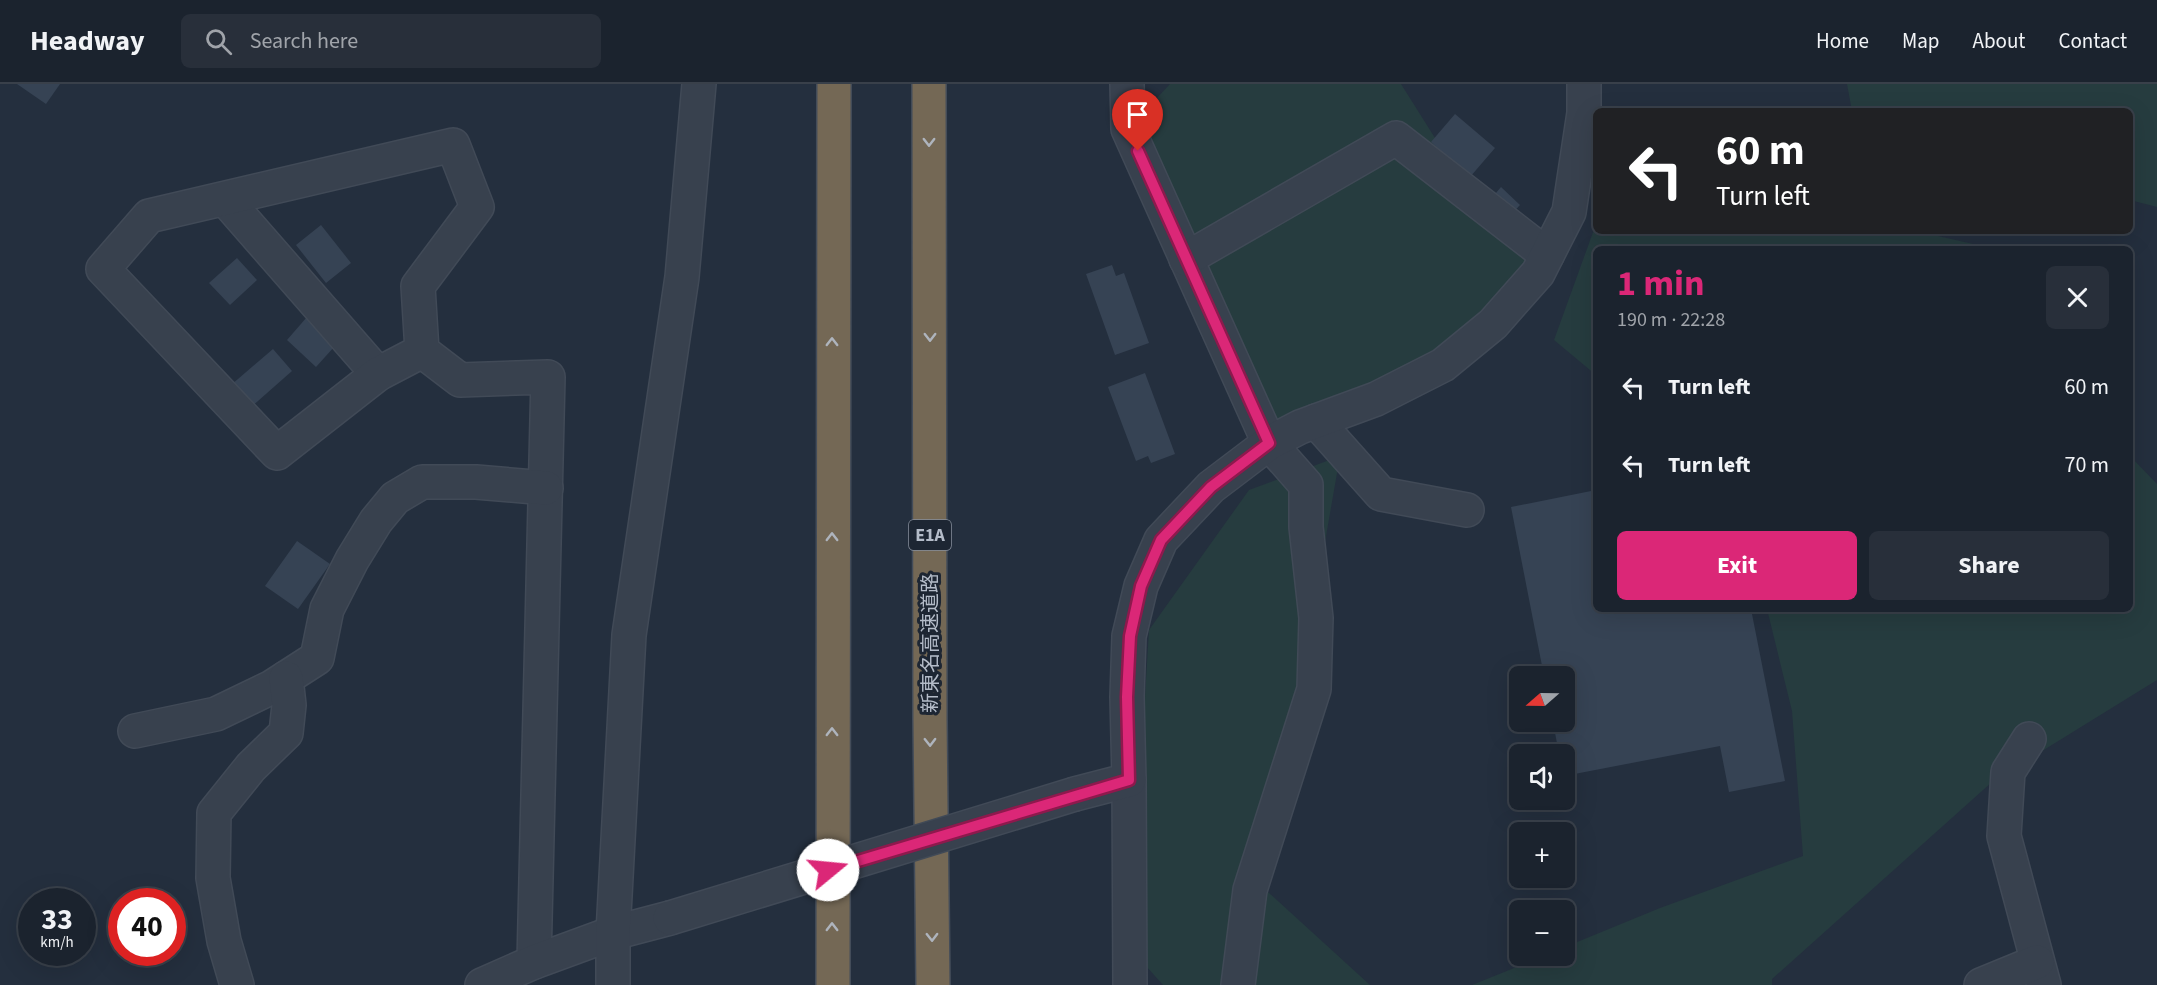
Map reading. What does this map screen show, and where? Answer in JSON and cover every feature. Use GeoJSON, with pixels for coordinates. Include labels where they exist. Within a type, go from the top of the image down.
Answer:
{"type":"FeatureCollection","features":[{"type":"Feature","properties":{"kind":"highway"},"geometry":{"type":"LineString","coordinates":[[833,985],[834,84]]}},
{"type":"Feature","properties":{"kind":"highway","name":"新東名高速道路"},"geometry":{"type":"LineString","coordinates":[[929,84],[930,720],[933,985]]}},
{"type":"Feature","properties":{"kind":"street"},"geometry":{"type":"LineString","coordinates":[[613,985],[613,933],[628,635],[682,277],[699,84]]}},
{"type":"Feature","properties":{"kind":"street"},"geometry":{"type":"LineString","coordinates":[[1127,84],[1128,129],[1269,443],[1306,486],[1306,527],[1316,618],[1314,690],[1250,890],[1238,985]]}},
{"type":"Feature","properties":{"kind":"street"},"geometry":{"type":"LineString","coordinates":[[1130,985],[1127,697],[1130,636],[1141,586],[1161,540],[1211,487],[1269,443],[1300,426],[1376,399],[1443,364],[1493,324],[1539,273],[1569,212],[1584,113],[1584,84]]}},
{"type":"Feature","properties":{"kind":"street"},"geometry":{"type":"LineString","coordinates":[[1186,259],[1396,138],[1547,255]]}},
{"type":"Feature","properties":{"kind":"street"},"geometry":{"type":"LineString","coordinates":[[422,351],[378,374],[277,453],[103,269],[149,216],[453,144],[477,207],[418,286],[422,351],[460,380],[548,376],[534,962]]}},
{"type":"Feature","properties":{"kind":"street"},"geometry":{"type":"LineString","coordinates":[[225,199],[378,374]]}},
{"type":"Feature","properties":{"kind":"street"},"geometry":{"type":"LineString","coordinates":[[1316,421],[1381,494],[1467,510]]}},
{"type":"Feature","properties":{"kind":"street"},"geometry":{"type":"LineString","coordinates":[[135,731],[216,714],[272,687],[317,658],[327,609],[352,560],[376,522],[395,498],[422,482],[476,482],[546,488]]}},
{"type":"Feature","properties":{"kind":"street"},"geometry":{"type":"LineString","coordinates":[[237,985],[224,941],[213,878],[214,813],[251,767],[286,733],[289,705],[286,678]]}},
{"type":"Feature","properties":{"kind":"street"},"geometry":{"type":"LineString","coordinates":[[1981,985],[2041,974],[2004,836],[2008,772],[2028,739]]}},
{"type":"Feature","properties":{"kind":"street"},"geometry":{"type":"LineString","coordinates":[[482,985],[534,962],[613,933],[670,918],[1076,794],[1129,780]]}},
{"type":"Feature","properties":{"kind":"green space"},"geometry":{"type":"Polygon","coordinates":[[[1170,84],[1401,84],[1493,230],[1535,260],[1434,369],[1269,443],[1128,129],[1170,84]]]}},
{"type":"Feature","properties":{"kind":"green space"},"geometry":{"type":"Polygon","coordinates":[[[1847,84],[2157,84],[2157,207],[2133,201],[2133,108],[1851,108],[1847,84]]]}},
{"type":"Feature","properties":{"kind":"green space"},"geometry":{"type":"Polygon","coordinates":[[[1593,232],[1929,234],[1975,246],[1593,246],[1593,372],[1554,340],[1593,232]]]}},
{"type":"Feature","properties":{"kind":"green space"},"geometry":{"type":"Polygon","coordinates":[[[1340,456],[1321,565],[1313,642],[1246,872],[1370,985],[1163,985],[1130,948],[1149,630],[1249,490],[1340,456]]]}},
{"type":"Feature","properties":{"kind":"green space"},"geometry":{"type":"Polygon","coordinates":[[[2133,459],[2157,484],[2157,680],[1992,782],[1772,979],[1772,985],[1472,985],[1519,966],[1575,966],[1575,943],[1660,908],[1803,856],[1792,711],[1768,612],[2133,612],[2133,459]]]}},
{"type":"Feature","properties":{"kind":"building"},"geometry":{"type":"Polygon","coordinates":[[[17,84],[60,84],[46,104],[17,84]]]}},
{"type":"Feature","properties":{"kind":"building"},"geometry":{"type":"Polygon","coordinates":[[[1455,114],[1495,148],[1470,177],[1431,142],[1455,114]]]}},
{"type":"Feature","properties":{"kind":"building"},"geometry":{"type":"Polygon","coordinates":[[[1501,187],[1520,205],[1508,218],[1490,200],[1501,187]]]}},
{"type":"Feature","properties":{"kind":"building"},"geometry":{"type":"Polygon","coordinates":[[[321,225],[351,263],[326,283],[296,245],[321,225]]]}},
{"type":"Feature","properties":{"kind":"building"},"geometry":{"type":"Polygon","coordinates":[[[237,258],[257,280],[230,305],[209,283],[237,258]]]}},
{"type":"Feature","properties":{"kind":"building"},"geometry":{"type":"Polygon","coordinates":[[[1112,265],[1116,276],[1124,273],[1149,343],[1115,355],[1086,274],[1112,265]]]}},
{"type":"Feature","properties":{"kind":"building"},"geometry":{"type":"Polygon","coordinates":[[[307,317],[334,347],[316,367],[287,340],[307,317]]]}},
{"type":"Feature","properties":{"kind":"building"},"geometry":{"type":"Polygon","coordinates":[[[273,349],[292,371],[250,408],[231,385],[273,349]]]}},
{"type":"Feature","properties":{"kind":"building"},"geometry":{"type":"Polygon","coordinates":[[[1145,373],[1175,454],[1151,463],[1148,456],[1136,461],[1108,387],[1145,373]]]}},
{"type":"Feature","properties":{"kind":"building"},"geometry":{"type":"Polygon","coordinates":[[[1593,491],[1593,612],[1752,612],[1785,781],[1729,792],[1720,746],[1575,774],[1575,744],[1557,744],[1555,732],[1575,732],[1575,666],[1542,666],[1511,507],[1593,491]]]}},
{"type":"Feature","properties":{"kind":"building"},"geometry":{"type":"Polygon","coordinates":[[[297,541],[330,564],[298,609],[265,586],[297,541]]]}},
{"type":"Feature","properties":{"kind":"route"},"geometry":{"type":"LineString","coordinates":[[828,870],[1129,780],[1127,697],[1130,636],[1141,586],[1161,540],[1211,487],[1269,443],[1138,151]]}}]}
